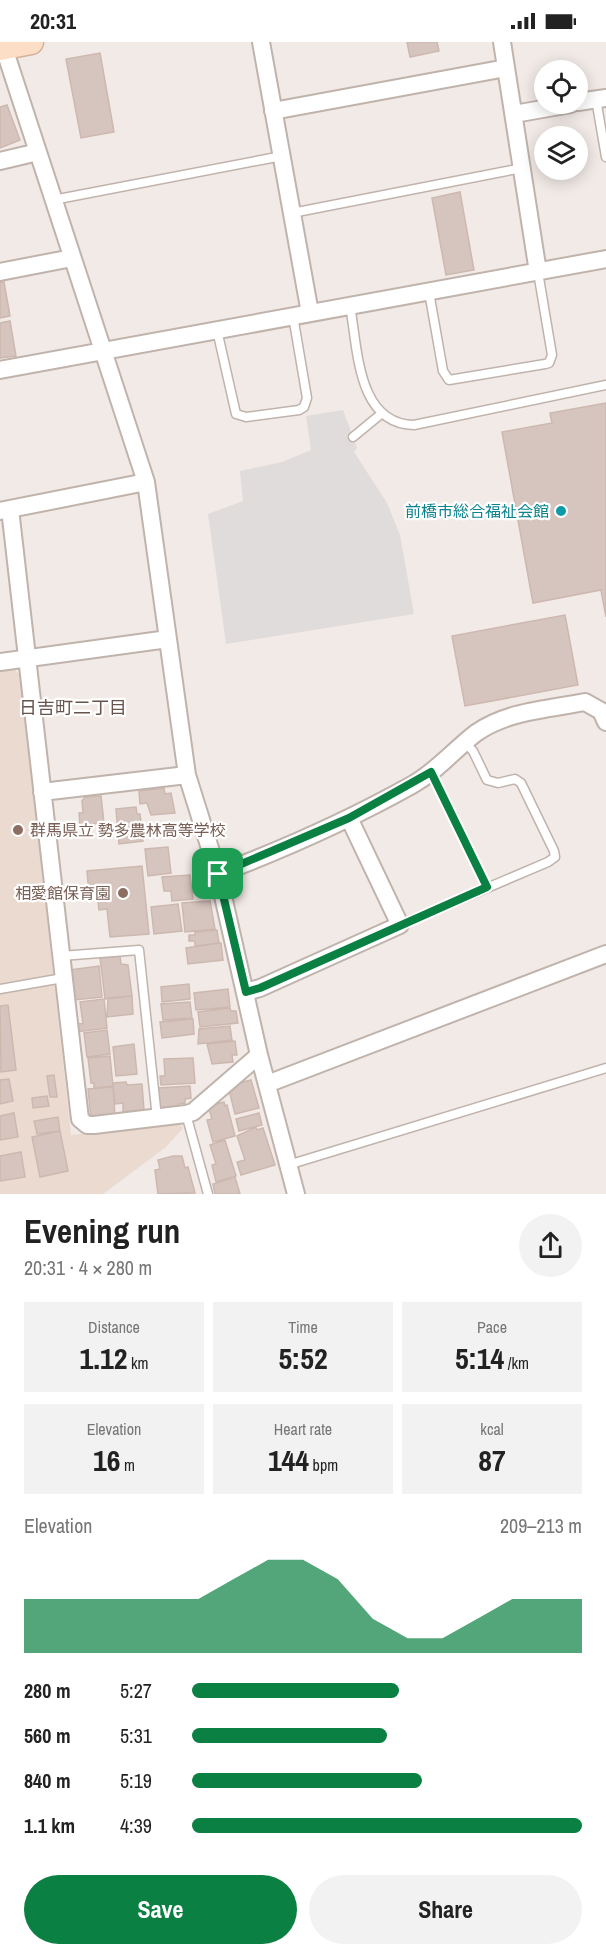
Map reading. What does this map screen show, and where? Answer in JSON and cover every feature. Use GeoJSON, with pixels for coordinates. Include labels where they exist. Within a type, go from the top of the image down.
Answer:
{"type":"FeatureCollection","features":[{"type":"Feature","properties":{"kind":"street"},"geometry":{"type":"LineString","coordinates":[[31,42],[2,46],[146,482],[187,776],[218,874],[259,1055],[296,1194]]}},
{"type":"Feature","properties":{"kind":"street"},"geometry":{"type":"LineString","coordinates":[[261,42],[310,313]]}},
{"type":"Feature","properties":{"kind":"street"},"geometry":{"type":"LineString","coordinates":[[502,42],[538,272]]}},
{"type":"Feature","properties":{"kind":"street"},"geometry":{"type":"LineString","coordinates":[[273,111],[506,68]]}},
{"type":"Feature","properties":{"kind":"street"},"geometry":{"type":"LineString","coordinates":[[514,114],[534,111]]}},
{"type":"Feature","properties":{"kind":"street"},"geometry":{"type":"LineString","coordinates":[[0,160],[38,152]]}},
{"type":"Feature","properties":{"kind":"street"},"geometry":{"type":"LineString","coordinates":[[0,272],[72,258]]}},
{"type":"Feature","properties":{"kind":"street"},"geometry":{"type":"LineString","coordinates":[[0,370],[606,259]]}},
{"type":"Feature","properties":{"kind":"street"},"geometry":{"type":"LineString","coordinates":[[146,482],[5,510],[27,659],[80,1119],[87,1125],[94,1125],[157,1119],[193,1112],[250,1059],[259,1055]]}},
{"type":"Feature","properties":{"kind":"street"},"geometry":{"type":"LineString","coordinates":[[0,662],[168,639]]}},
{"type":"Feature","properties":{"kind":"street"},"geometry":{"type":"LineString","coordinates":[[218,874],[349,818],[431,772],[478,732],[510,716],[585,702],[601,711],[606,722]]}},
{"type":"Feature","properties":{"kind":"street"},"geometry":{"type":"LineString","coordinates":[[42,792],[187,776]]}},
{"type":"Feature","properties":{"kind":"street"},"geometry":{"type":"LineString","coordinates":[[246,992],[260,988],[400,925],[349,818]]}},
{"type":"Feature","properties":{"kind":"street"},"geometry":{"type":"LineString","coordinates":[[267,1084],[606,954]]}},
{"type":"Feature","properties":{"kind":"lane"},"geometry":{"type":"LineString","coordinates":[[601,98],[606,158]]}},
{"type":"Feature","properties":{"kind":"lane"},"geometry":{"type":"LineString","coordinates":[[54,200],[282,156]]}},
{"type":"Feature","properties":{"kind":"lane"},"geometry":{"type":"LineString","coordinates":[[292,213],[522,168]]}},
{"type":"Feature","properties":{"kind":"lane"},"geometry":{"type":"LineString","coordinates":[[429,292],[443,371],[449,380],[545,364],[549,363],[552,355],[538,272]]}},
{"type":"Feature","properties":{"kind":"lane"},"geometry":{"type":"LineString","coordinates":[[350,306],[365,388],[381,414],[400,424],[414,425],[606,385]]}},
{"type":"Feature","properties":{"kind":"lane"},"geometry":{"type":"LineString","coordinates":[[217,330],[236,414],[246,417],[299,410],[304,407],[307,398],[293,316]]}},
{"type":"Feature","properties":{"kind":"lane"},"geometry":{"type":"LineString","coordinates":[[353,437],[381,414]]}},
{"type":"Feature","properties":{"kind":"lane"},"geometry":{"type":"LineString","coordinates":[[400,925],[555,857],[521,783],[515,780],[498,783],[487,780],[473,751],[465,743]]}},
{"type":"Feature","properties":{"kind":"lane"},"geometry":{"type":"LineString","coordinates":[[431,772],[487,887]]}},
{"type":"Feature","properties":{"kind":"lane"},"geometry":{"type":"LineString","coordinates":[[61,956],[139,950],[157,1119]]}},
{"type":"Feature","properties":{"kind":"lane"},"geometry":{"type":"LineString","coordinates":[[0,989],[63,978]]}},
{"type":"Feature","properties":{"kind":"lane"},"geometry":{"type":"LineString","coordinates":[[288,1165],[606,1068]]}},
{"type":"Feature","properties":{"kind":"lane"},"geometry":{"type":"LineString","coordinates":[[186,1114],[208,1194]]}},
{"type":"Feature","properties":{"kind":"shaded area"},"geometry":{"type":"Polygon","coordinates":[[[343,410],[357,448],[354,452],[387,503],[400,535],[414,614],[226,644],[208,514],[243,501],[240,471],[282,462],[311,450],[306,416],[343,410]]]}},
{"type":"Feature","properties":{"kind":"shaded area","name":"群馬県立 勢多農林高等学校"},"geometry":{"type":"Polygon","coordinates":[[[13,668],[20,675],[71,1135],[179,1123],[183,1128],[166,1147],[103,1194],[0,1194],[0,670],[13,668]]]}},
{"type":"Feature","properties":{"kind":"building"},"geometry":{"type":"Polygon","coordinates":[[[407,42],[437,42],[439,51],[410,57],[407,42]]]}},
{"type":"Feature","properties":{"kind":"building"},"geometry":{"type":"Polygon","coordinates":[[[100,53],[114,132],[81,138],[66,59],[100,53]]]}},
{"type":"Feature","properties":{"kind":"building"},"geometry":{"type":"Polygon","coordinates":[[[7,105],[20,140],[0,148],[0,107],[7,105]]]}},
{"type":"Feature","properties":{"kind":"building"},"geometry":{"type":"Polygon","coordinates":[[[460,192],[474,270],[446,275],[432,198],[460,192]]]}},
{"type":"Feature","properties":{"kind":"building"},"geometry":{"type":"Polygon","coordinates":[[[0,282],[4,282],[10,316],[0,318],[0,282]]]}},
{"type":"Feature","properties":{"kind":"building"},"geometry":{"type":"Polygon","coordinates":[[[10,321],[16,356],[0,358],[0,323],[10,321]]]}},
{"type":"Feature","properties":{"kind":"building","name":"前橋市総合福祉会館"},"geometry":{"type":"Polygon","coordinates":[[[606,403],[606,617],[601,590],[533,603],[502,432],[552,423],[550,413],[606,403]]]}},
{"type":"Feature","properties":{"kind":"building"},"geometry":{"type":"Polygon","coordinates":[[[565,615],[578,685],[465,706],[452,636],[565,615]]]}},
{"type":"Feature","properties":{"kind":"building"},"geometry":{"type":"Polygon","coordinates":[[[164,788],[165,794],[171,793],[175,813],[151,815],[147,803],[140,804],[139,791],[164,788]]]}},
{"type":"Feature","properties":{"kind":"building"},"geometry":{"type":"Polygon","coordinates":[[[101,796],[104,823],[80,825],[79,813],[83,813],[82,801],[85,797],[101,796]]]}},
{"type":"Feature","properties":{"kind":"building"},"geometry":{"type":"Polygon","coordinates":[[[136,807],[137,814],[140,814],[143,841],[119,844],[116,809],[136,807]]]}},
{"type":"Feature","properties":{"kind":"building"},"geometry":{"type":"Polygon","coordinates":[[[168,847],[171,873],[148,876],[145,849],[168,847]]]}},
{"type":"Feature","properties":{"kind":"building"},"geometry":{"type":"Polygon","coordinates":[[[142,866],[149,934],[110,937],[107,909],[99,910],[97,894],[89,895],[87,871],[142,866]]]}},
{"type":"Feature","properties":{"kind":"building"},"geometry":{"type":"Polygon","coordinates":[[[190,875],[193,899],[172,901],[171,891],[164,891],[162,877],[190,875]]]}},
{"type":"Feature","properties":{"kind":"building"},"geometry":{"type":"Polygon","coordinates":[[[210,901],[215,929],[185,932],[182,903],[210,901]]]}},
{"type":"Feature","properties":{"kind":"building"},"geometry":{"type":"Polygon","coordinates":[[[178,904],[182,931],[154,934],[151,907],[178,904]]]}},
{"type":"Feature","properties":{"kind":"building"},"geometry":{"type":"Polygon","coordinates":[[[217,930],[219,943],[195,946],[195,941],[189,941],[189,935],[195,935],[195,932],[217,930]]]}},
{"type":"Feature","properties":{"kind":"building"},"geometry":{"type":"Polygon","coordinates":[[[221,943],[223,960],[188,964],[186,948],[221,943]]]}},
{"type":"Feature","properties":{"kind":"building"},"geometry":{"type":"Polygon","coordinates":[[[120,956],[121,964],[128,965],[132,996],[105,999],[100,958],[120,956]]]}},
{"type":"Feature","properties":{"kind":"building"},"geometry":{"type":"Polygon","coordinates":[[[99,966],[102,997],[74,1000],[70,970],[99,966]]]}},
{"type":"Feature","properties":{"kind":"building"},"geometry":{"type":"Polygon","coordinates":[[[189,984],[190,999],[162,1002],[161,987],[189,984]]]}},
{"type":"Feature","properties":{"kind":"building"},"geometry":{"type":"Polygon","coordinates":[[[228,989],[230,1007],[196,1010],[194,993],[228,989]]]}},
{"type":"Feature","properties":{"kind":"building"},"geometry":{"type":"Polygon","coordinates":[[[132,996],[133,1014],[107,1017],[108,998],[132,996]]]}},
{"type":"Feature","properties":{"kind":"building"},"geometry":{"type":"Polygon","coordinates":[[[104,999],[107,1028],[76,1032],[75,1023],[83,1024],[80,1002],[104,999]]]}},
{"type":"Feature","properties":{"kind":"building"},"geometry":{"type":"Polygon","coordinates":[[[190,1002],[192,1018],[163,1020],[161,1004],[190,1002]]]}},
{"type":"Feature","properties":{"kind":"building"},"geometry":{"type":"Polygon","coordinates":[[[8,1005],[16,1070],[1,1072],[0,1006],[8,1005]]]}},
{"type":"Feature","properties":{"kind":"building"},"geometry":{"type":"Polygon","coordinates":[[[230,1008],[231,1011],[236,1011],[238,1023],[200,1027],[198,1012],[230,1008]]]}},
{"type":"Feature","properties":{"kind":"building"},"geometry":{"type":"Polygon","coordinates":[[[193,1019],[194,1034],[162,1038],[160,1022],[193,1019]]]}},
{"type":"Feature","properties":{"kind":"building"},"geometry":{"type":"Polygon","coordinates":[[[230,1026],[232,1040],[198,1044],[199,1029],[230,1026]]]}},
{"type":"Feature","properties":{"kind":"building"},"geometry":{"type":"Polygon","coordinates":[[[107,1030],[110,1054],[87,1057],[84,1033],[107,1030]]]}},
{"type":"Feature","properties":{"kind":"building"},"geometry":{"type":"Polygon","coordinates":[[[235,1041],[237,1055],[232,1055],[233,1062],[212,1064],[207,1044],[235,1041]]]}},
{"type":"Feature","properties":{"kind":"building"},"geometry":{"type":"Polygon","coordinates":[[[134,1044],[137,1074],[116,1076],[113,1047],[134,1044]]]}},
{"type":"Feature","properties":{"kind":"building"},"geometry":{"type":"Polygon","coordinates":[[[110,1056],[113,1086],[94,1088],[94,1083],[91,1083],[88,1058],[110,1056]]]}},
{"type":"Feature","properties":{"kind":"building"},"geometry":{"type":"Polygon","coordinates":[[[193,1058],[195,1083],[161,1085],[160,1076],[165,1076],[164,1059],[193,1058]]]}},
{"type":"Feature","properties":{"kind":"building"},"geometry":{"type":"Polygon","coordinates":[[[54,1075],[57,1097],[50,1097],[47,1076],[54,1075]]]}},
{"type":"Feature","properties":{"kind":"building"},"geometry":{"type":"Polygon","coordinates":[[[9,1079],[13,1101],[0,1104],[0,1080],[9,1079]]]}},
{"type":"Feature","properties":{"kind":"building"},"geometry":{"type":"Polygon","coordinates":[[[251,1080],[259,1108],[235,1114],[228,1086],[251,1080]]]}},
{"type":"Feature","properties":{"kind":"building"},"geometry":{"type":"Polygon","coordinates":[[[126,1082],[127,1085],[142,1084],[144,1110],[123,1112],[123,1103],[115,1104],[113,1083],[126,1082]]]}},
{"type":"Feature","properties":{"kind":"building"},"geometry":{"type":"Polygon","coordinates":[[[190,1086],[191,1098],[179,1104],[179,1110],[164,1111],[160,1106],[158,1088],[190,1086]]]}},
{"type":"Feature","properties":{"kind":"building"},"geometry":{"type":"Polygon","coordinates":[[[113,1087],[115,1116],[91,1118],[88,1089],[113,1087]]]}},
{"type":"Feature","properties":{"kind":"building"},"geometry":{"type":"Polygon","coordinates":[[[47,1096],[49,1106],[33,1108],[32,1098],[47,1096]]]}},
{"type":"Feature","properties":{"kind":"building"},"geometry":{"type":"Polygon","coordinates":[[[224,1102],[225,1106],[227,1105],[235,1136],[213,1142],[207,1120],[212,1119],[208,1106],[224,1102]]]}},
{"type":"Feature","properties":{"kind":"building"},"geometry":{"type":"Polygon","coordinates":[[[14,1113],[18,1137],[0,1140],[0,1116],[14,1113]]]}},
{"type":"Feature","properties":{"kind":"building"},"geometry":{"type":"Polygon","coordinates":[[[259,1113],[262,1125],[239,1131],[236,1119],[259,1113]]]}},
{"type":"Feature","properties":{"kind":"building"},"geometry":{"type":"Polygon","coordinates":[[[58,1117],[60,1131],[37,1134],[34,1121],[58,1117]]]}},
{"type":"Feature","properties":{"kind":"building"},"geometry":{"type":"Polygon","coordinates":[[[256,1127],[257,1130],[263,1128],[275,1165],[241,1175],[237,1162],[245,1160],[237,1136],[256,1127]]]}},
{"type":"Feature","properties":{"kind":"building"},"geometry":{"type":"Polygon","coordinates":[[[60,1131],[68,1171],[40,1177],[32,1137],[60,1131]]]}},
{"type":"Feature","properties":{"kind":"building"},"geometry":{"type":"Polygon","coordinates":[[[225,1140],[236,1176],[216,1182],[212,1165],[216,1164],[210,1145],[225,1140]]]}},
{"type":"Feature","properties":{"kind":"building"},"geometry":{"type":"Polygon","coordinates":[[[21,1152],[25,1177],[0,1181],[0,1156],[21,1152]]]}},
{"type":"Feature","properties":{"kind":"building"},"geometry":{"type":"Polygon","coordinates":[[[182,1156],[185,1168],[188,1167],[195,1193],[158,1194],[155,1170],[160,1169],[158,1160],[182,1156]]]}},
{"type":"Feature","properties":{"kind":"building"},"geometry":{"type":"Polygon","coordinates":[[[235,1177],[240,1194],[215,1194],[213,1184],[235,1177]]]}},
{"type":"Feature","properties":{"kind":"place","name":"前橋市総合福祉会館"},"geometry":{"type":"Point","coordinates":[561,511]}},
{"type":"Feature","properties":{"kind":"place","name":"群馬県立 勢多農林高等学校"},"geometry":{"type":"Point","coordinates":[18,830]}},
{"type":"Feature","properties":{"kind":"place","name":"相愛館保育園"},"geometry":{"type":"Point","coordinates":[123,893]}},
{"type":"Feature","properties":{"kind":"district","name":"日吉町二丁目"},"geometry":{"type":"Point","coordinates":[73,708]}},
{"type":"Feature","properties":{"kind":"route"},"geometry":{"type":"LineString","coordinates":[[431,772],[487,887],[260,988],[246,992],[218,874],[349,818],[404,790],[431,772]]}}]}
